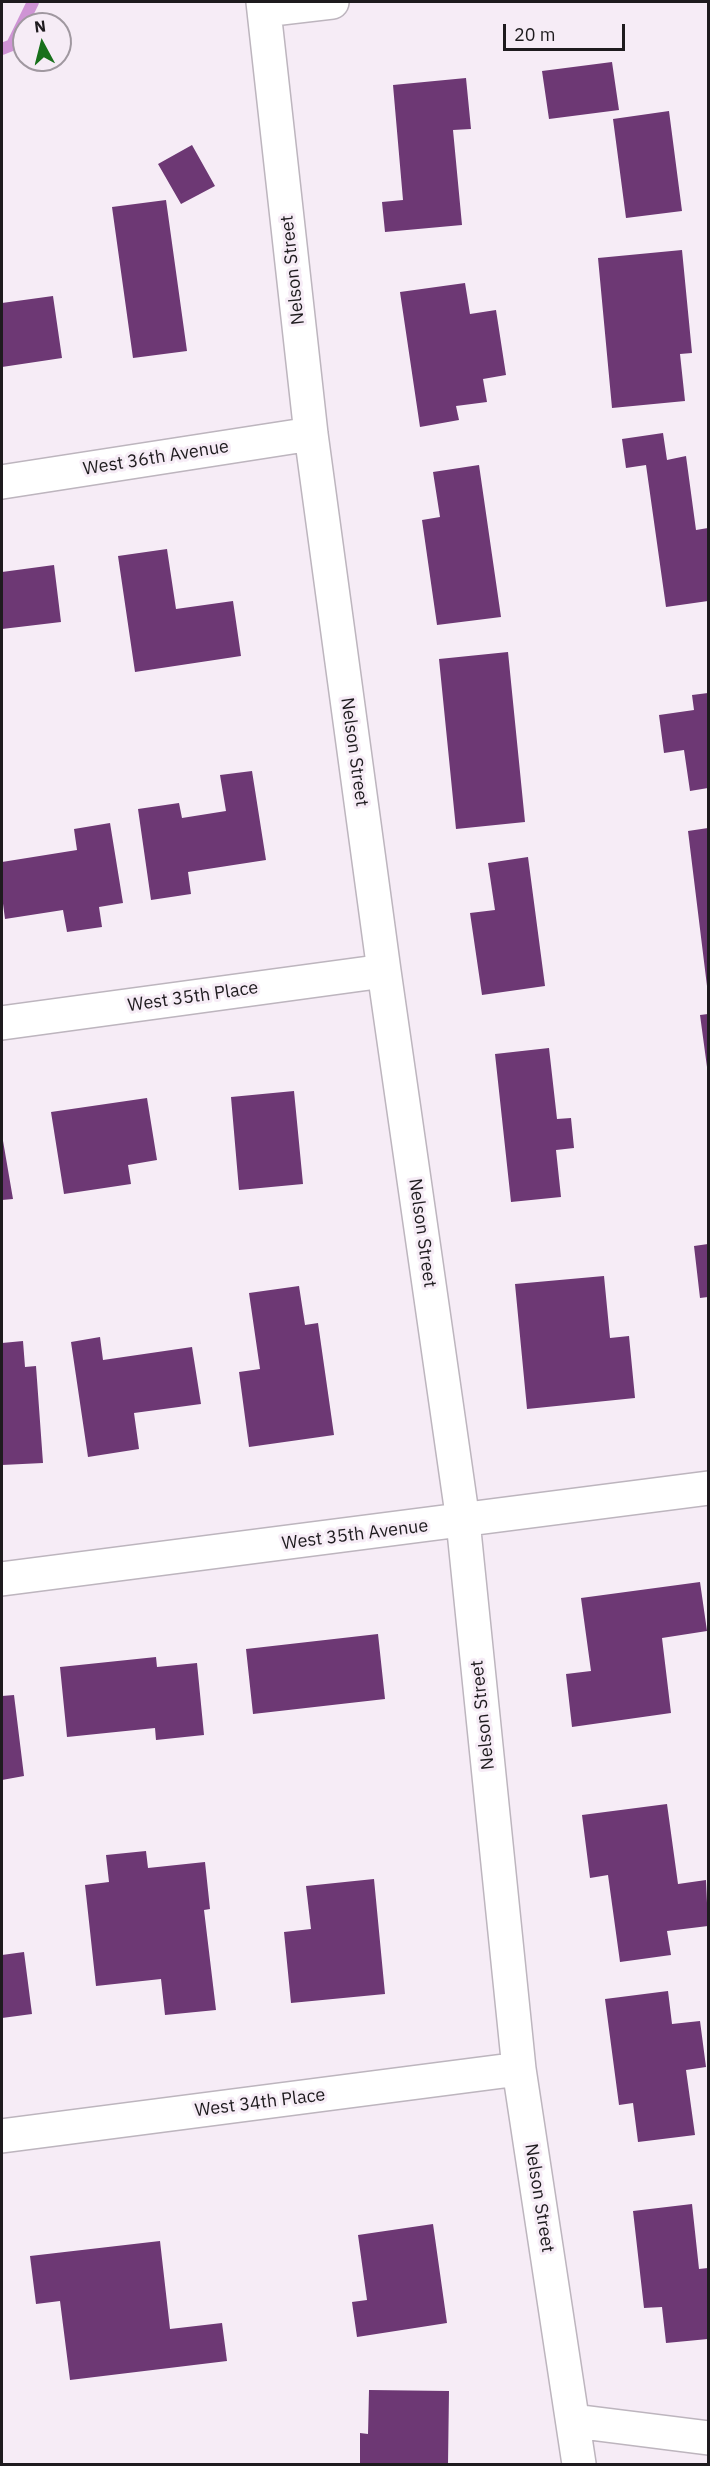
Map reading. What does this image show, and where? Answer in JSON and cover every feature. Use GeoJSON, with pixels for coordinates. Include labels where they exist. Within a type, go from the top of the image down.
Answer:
{"type":"FeatureCollection","features":[{"type":"Feature","properties":{"kind":"street"},"geometry":{"type":"LineString","coordinates":[[263,6],[332,2]]}},
{"type":"Feature","properties":{"kind":"street","name":"Nelson Street"},"geometry":{"type":"LineString","coordinates":[[263,6],[311,434],[384,971],[463,1521],[519,2069],[579,2464]]}},
{"type":"Feature","properties":{"kind":"street","name":"West 36th Avenue"},"geometry":{"type":"LineString","coordinates":[[2,482],[311,434]]}},
{"type":"Feature","properties":{"kind":"street","name":"West 35th Place"},"geometry":{"type":"LineString","coordinates":[[2,1023],[384,971]]}},
{"type":"Feature","properties":{"kind":"street","name":"West 35th Avenue"},"geometry":{"type":"LineString","coordinates":[[2,1579],[708,1488]]}},
{"type":"Feature","properties":{"kind":"street","name":"West 34th Place"},"geometry":{"type":"LineString","coordinates":[[2,2136],[519,2069]]}},
{"type":"Feature","properties":{"kind":"street"},"geometry":{"type":"LineString","coordinates":[[574,2421],[708,2438]]}},
{"type":"Feature","properties":{"kind":"building"},"geometry":{"type":"Polygon","coordinates":[[[612,62],[619,110],[549,119],[542,71],[612,62]]]}},
{"type":"Feature","properties":{"kind":"building"},"geometry":{"type":"Polygon","coordinates":[[[466,78],[471,129],[453,130],[462,225],[385,232],[382,202],[403,200],[393,85],[466,78]]]}},
{"type":"Feature","properties":{"kind":"building"},"geometry":{"type":"Polygon","coordinates":[[[669,111],[682,211],[626,218],[613,119],[669,111]]]}},
{"type":"Feature","properties":{"kind":"building"},"geometry":{"type":"Polygon","coordinates":[[[192,145],[215,186],[181,204],[158,164],[192,145]]]}},
{"type":"Feature","properties":{"kind":"building"},"geometry":{"type":"Polygon","coordinates":[[[166,200],[187,351],[133,358],[112,207],[166,200]]]}},
{"type":"Feature","properties":{"kind":"building"},"geometry":{"type":"Polygon","coordinates":[[[682,250],[692,353],[680,354],[685,401],[612,408],[598,258],[682,250]]]}},
{"type":"Feature","properties":{"kind":"building"},"geometry":{"type":"Polygon","coordinates":[[[465,283],[470,314],[496,310],[506,375],[483,379],[487,402],[456,406],[459,420],[420,427],[400,292],[465,283]]]}},
{"type":"Feature","properties":{"kind":"building"},"geometry":{"type":"Polygon","coordinates":[[[53,296],[62,358],[2,367],[2,303],[53,296]]]}},
{"type":"Feature","properties":{"kind":"building"},"geometry":{"type":"Polygon","coordinates":[[[663,433],[667,460],[686,456],[696,530],[708,528],[708,601],[666,607],[646,465],[626,468],[622,439],[663,433]]]}},
{"type":"Feature","properties":{"kind":"building"},"geometry":{"type":"Polygon","coordinates":[[[479,465],[501,617],[437,625],[422,520],[440,517],[433,472],[479,465]]]}},
{"type":"Feature","properties":{"kind":"building"},"geometry":{"type":"Polygon","coordinates":[[[167,549],[176,609],[233,601],[241,656],[135,672],[118,556],[167,549]]]}},
{"type":"Feature","properties":{"kind":"building"},"geometry":{"type":"Polygon","coordinates":[[[54,565],[61,622],[2,629],[2,572],[54,565]]]}},
{"type":"Feature","properties":{"kind":"building"},"geometry":{"type":"Polygon","coordinates":[[[508,652],[525,822],[456,829],[439,659],[508,652]]]}},
{"type":"Feature","properties":{"kind":"building"},"geometry":{"type":"Polygon","coordinates":[[[708,693],[708,788],[690,791],[684,750],[664,753],[659,715],[694,710],[692,695],[708,693]]]}},
{"type":"Feature","properties":{"kind":"building"},"geometry":{"type":"Polygon","coordinates":[[[252,771],[266,860],[188,872],[191,894],[151,900],[138,809],[179,803],[182,818],[226,811],[220,775],[252,771]]]}},
{"type":"Feature","properties":{"kind":"building"},"geometry":{"type":"Polygon","coordinates":[[[110,823],[123,903],[99,907],[102,927],[67,932],[63,910],[5,919],[2,862],[77,850],[74,829],[110,823]]]}},
{"type":"Feature","properties":{"kind":"building"},"geometry":{"type":"Polygon","coordinates":[[[708,828],[708,986],[707,986],[688,831],[708,828]]]}},
{"type":"Feature","properties":{"kind":"building"},"geometry":{"type":"Polygon","coordinates":[[[528,857],[545,986],[482,995],[470,913],[495,910],[488,863],[528,857]]]}},
{"type":"Feature","properties":{"kind":"building"},"geometry":{"type":"Polygon","coordinates":[[[708,1014],[708,1067],[707,1067],[700,1015],[708,1014]]]}},
{"type":"Feature","properties":{"kind":"building"},"geometry":{"type":"Polygon","coordinates":[[[549,1048],[557,1119],[571,1118],[574,1148],[556,1150],[561,1197],[511,1202],[495,1054],[549,1048]]]}},
{"type":"Feature","properties":{"kind":"building"},"geometry":{"type":"Polygon","coordinates":[[[294,1091],[303,1184],[239,1190],[231,1097],[294,1091]]]}},
{"type":"Feature","properties":{"kind":"building"},"geometry":{"type":"Polygon","coordinates":[[[147,1098],[157,1160],[128,1165],[131,1184],[64,1194],[51,1112],[147,1098]]]}},
{"type":"Feature","properties":{"kind":"building"},"geometry":{"type":"Polygon","coordinates":[[[2,1135],[13,1199],[2,1200],[2,1135]]]}},
{"type":"Feature","properties":{"kind":"building"},"geometry":{"type":"Polygon","coordinates":[[[708,1244],[708,1297],[700,1298],[694,1246],[708,1244]]]}},
{"type":"Feature","properties":{"kind":"building"},"geometry":{"type":"Polygon","coordinates":[[[604,1276],[610,1338],[629,1336],[635,1398],[527,1409],[515,1284],[604,1276]]]}},
{"type":"Feature","properties":{"kind":"building"},"geometry":{"type":"Polygon","coordinates":[[[299,1286],[305,1325],[318,1323],[334,1435],[249,1447],[239,1372],[260,1369],[249,1293],[299,1286]]]}},
{"type":"Feature","properties":{"kind":"building"},"geometry":{"type":"Polygon","coordinates":[[[100,1337],[103,1360],[192,1347],[201,1404],[134,1413],[139,1449],[88,1457],[71,1342],[100,1337]]]}},
{"type":"Feature","properties":{"kind":"building"},"geometry":{"type":"Polygon","coordinates":[[[23,1341],[25,1367],[36,1366],[43,1463],[2,1465],[2,1343],[23,1341]]]}},
{"type":"Feature","properties":{"kind":"building"},"geometry":{"type":"Polygon","coordinates":[[[700,1582],[707,1631],[662,1638],[671,1713],[572,1727],[566,1674],[591,1671],[581,1598],[700,1582]]]}},
{"type":"Feature","properties":{"kind":"building"},"geometry":{"type":"Polygon","coordinates":[[[378,1634],[385,1699],[253,1714],[246,1649],[378,1634]]]}},
{"type":"Feature","properties":{"kind":"building"},"geometry":{"type":"Polygon","coordinates":[[[156,1657],[157,1667],[197,1663],[204,1735],[156,1740],[155,1728],[67,1737],[60,1667],[156,1657]]]}},
{"type":"Feature","properties":{"kind":"building"},"geometry":{"type":"Polygon","coordinates":[[[14,1695],[24,1776],[2,1780],[2,1696],[14,1695]]]}},
{"type":"Feature","properties":{"kind":"building"},"geometry":{"type":"Polygon","coordinates":[[[667,1804],[678,1884],[706,1880],[708,1926],[667,1931],[671,1955],[620,1962],[608,1875],[590,1878],[582,1815],[667,1804]]]}},
{"type":"Feature","properties":{"kind":"building"},"geometry":{"type":"Polygon","coordinates":[[[146,1851],[148,1868],[205,1862],[210,1909],[204,1910],[216,2010],[165,2015],[161,1979],[96,1986],[85,1885],[109,1882],[106,1855],[146,1851]]]}},
{"type":"Feature","properties":{"kind":"building"},"geometry":{"type":"Polygon","coordinates":[[[374,1879],[385,1994],[291,2003],[284,1932],[311,1929],[306,1886],[374,1879]]]}},
{"type":"Feature","properties":{"kind":"building"},"geometry":{"type":"Polygon","coordinates":[[[24,1952],[32,2014],[2,2018],[2,1955],[24,1952]]]}},
{"type":"Feature","properties":{"kind":"building"},"geometry":{"type":"Polygon","coordinates":[[[668,1991],[672,2024],[700,2021],[706,2067],[686,2070],[695,2135],[638,2142],[633,2103],[619,2105],[605,1999],[668,1991]]]}},
{"type":"Feature","properties":{"kind":"building"},"geometry":{"type":"Polygon","coordinates":[[[692,2204],[699,2269],[708,2268],[708,2339],[666,2343],[662,2307],[644,2308],[633,2211],[692,2204]]]}},
{"type":"Feature","properties":{"kind":"building"},"geometry":{"type":"Polygon","coordinates":[[[433,2224],[447,2323],[357,2337],[352,2302],[367,2300],[358,2235],[433,2224]]]}},
{"type":"Feature","properties":{"kind":"building"},"geometry":{"type":"Polygon","coordinates":[[[160,2241],[170,2329],[222,2323],[227,2361],[70,2380],[60,2301],[36,2304],[30,2256],[160,2241]]]}},
{"type":"Feature","properties":{"kind":"building"},"geometry":{"type":"Polygon","coordinates":[[[369,2390],[449,2391],[448,2464],[360,2464],[360,2433],[368,2434],[369,2390]]]}},
{"type":"Feature","properties":{"kind":"waterway"},"geometry":{"type":"LineString","coordinates":[[2,49],[12,45],[33,2]]}}]}
